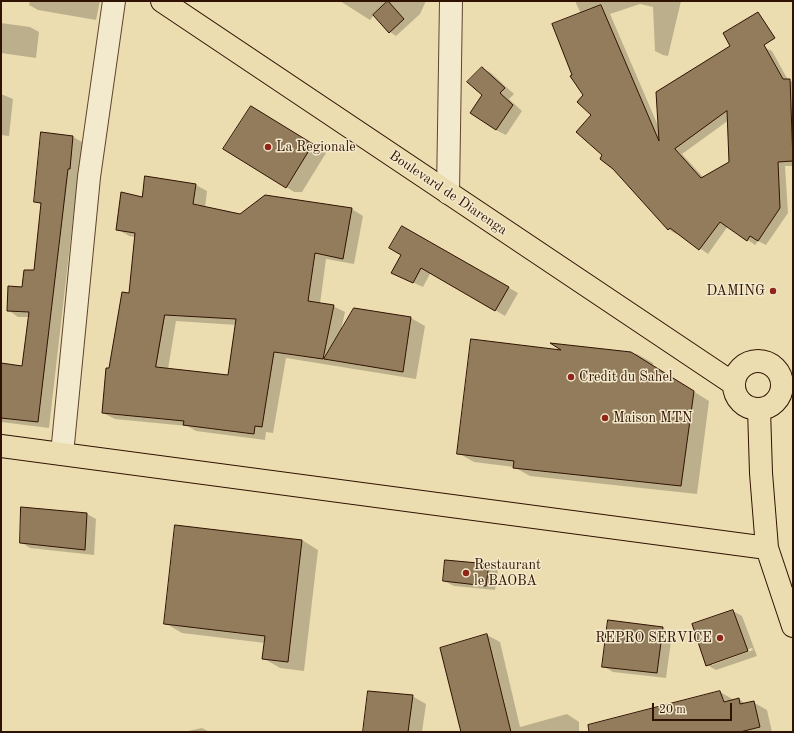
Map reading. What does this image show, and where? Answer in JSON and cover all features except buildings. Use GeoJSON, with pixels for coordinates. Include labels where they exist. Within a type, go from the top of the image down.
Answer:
{"type":"FeatureCollection","features":[{"type":"Feature","properties":{"kind":"main road","name":"Boulevard de Diarenga"},"geometry":{"type":"LineString","coordinates":[[162,1],[734,384]]}},
{"type":"Feature","properties":{"kind":"main road"},"geometry":{"type":"LineString","coordinates":[[756,362],[769,364],[774,368],[786,372],[777,399],[766,407],[759,409],[753,408],[741,402],[735,390],[735,377],[743,366],[756,362]]}},
{"type":"Feature","properties":{"kind":"main road"},"geometry":{"type":"LineString","coordinates":[[759,409],[761,473],[767,548],[793,626]]}},
{"type":"Feature","properties":{"kind":"main road"},"geometry":{"type":"LineString","coordinates":[[1,446],[767,548]]}},
{"type":"Feature","properties":{"kind":"street"},"geometry":{"type":"LineString","coordinates":[[62,454],[89,178],[114,1]]}},
{"type":"Feature","properties":{"kind":"street"},"geometry":{"type":"LineString","coordinates":[[448,193],[451,1]]}},
{"type":"Feature","properties":{"kind":"place","name":"La Regionale"},"geometry":{"type":"Point","coordinates":[268,147]}},
{"type":"Feature","properties":{"kind":"place","name":"DAMING"},"geometry":{"type":"Point","coordinates":[773,291]}},
{"type":"Feature","properties":{"kind":"place","name":"Credit du Sahel"},"geometry":{"type":"Point","coordinates":[571,377]}},
{"type":"Feature","properties":{"kind":"place","name":"Maison MTN"},"geometry":{"type":"Point","coordinates":[605,418]}},
{"type":"Feature","properties":{"kind":"place","name":"Restaurant le BAOBA"},"geometry":{"type":"Point","coordinates":[466,573]}},
{"type":"Feature","properties":{"kind":"place","name":"REPRO SERVICE"},"geometry":{"type":"Point","coordinates":[720,638]}}]}
